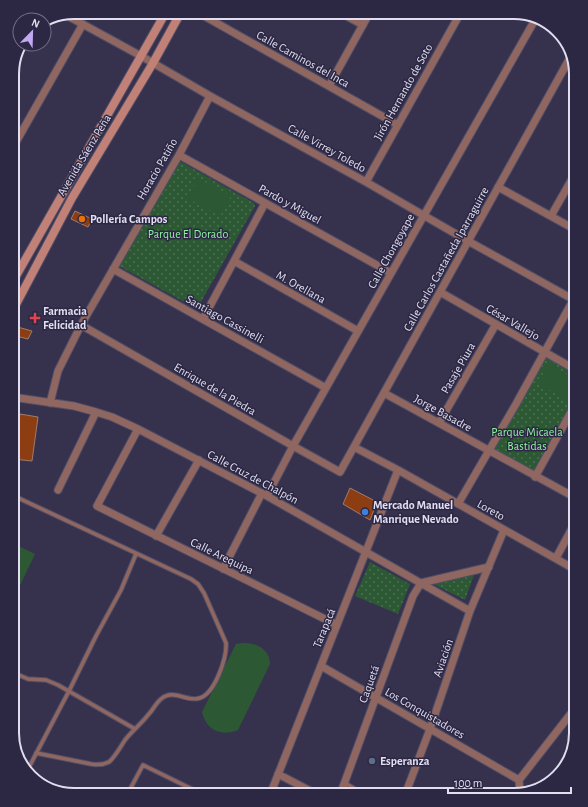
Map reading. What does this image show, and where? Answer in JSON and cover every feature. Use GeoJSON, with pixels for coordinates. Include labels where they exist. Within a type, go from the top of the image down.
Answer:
{"type":"FeatureCollection","features":[{"type":"Feature","properties":{"kind":"street","name":"Calle Virrey Toledo"},"geometry":{"type":"LineString","coordinates":[[74,19],[366,182],[423,216],[569,296]]}},
{"type":"Feature","properties":{"kind":"street","name":"Avenida Sáenz Peña"},"geometry":{"type":"LineString","coordinates":[[19,271],[162,19]]}},
{"type":"Feature","properties":{"kind":"street","name":"Avenida Sáenz Peña"},"geometry":{"type":"LineString","coordinates":[[19,299],[72,198],[153,64],[177,19]]}},
{"type":"Feature","properties":{"kind":"street","name":"Calle Caminos del Inca"},"geometry":{"type":"LineString","coordinates":[[209,19],[398,125]]}},
{"type":"Feature","properties":{"kind":"street"},"geometry":{"type":"LineString","coordinates":[[352,19],[363,25]]}},
{"type":"Feature","properties":{"kind":"street"},"geometry":{"type":"LineString","coordinates":[[329,86],[366,19]]}},
{"type":"Feature","properties":{"kind":"street","name":"Jirón Hernando de Soto"},"geometry":{"type":"LineString","coordinates":[[366,182],[457,19]]}},
{"type":"Feature","properties":{"kind":"street","name":"Calle Chongoyape"},"geometry":{"type":"LineString","coordinates":[[223,569],[533,23]]}},
{"type":"Feature","properties":{"kind":"street"},"geometry":{"type":"LineString","coordinates":[[19,137],[83,24]]}},
{"type":"Feature","properties":{"kind":"street","name":"Calle Carlos Castañeda Iparraguirre"},"geometry":{"type":"LineString","coordinates":[[340,472],[498,187],[569,66]]}},
{"type":"Feature","properties":{"kind":"street","name":"Horacio Patiño"},"geometry":{"type":"LineString","coordinates":[[50,403],[58,370],[81,325],[179,155],[210,96]]}},
{"type":"Feature","properties":{"kind":"street","name":"Pardo y Miguel"},"geometry":{"type":"LineString","coordinates":[[179,155],[391,273]]}},
{"type":"Feature","properties":{"kind":"street"},"geometry":{"type":"LineString","coordinates":[[551,216],[569,184]]}},
{"type":"Feature","properties":{"kind":"street"},"geometry":{"type":"LineString","coordinates":[[498,187],[569,226]]}},
{"type":"Feature","properties":{"kind":"street"},"geometry":{"type":"LineString","coordinates":[[203,319],[265,203]]}},
{"type":"Feature","properties":{"kind":"street","name":"M. Orellana"},"geometry":{"type":"LineString","coordinates":[[234,261],[358,331]]}},
{"type":"Feature","properties":{"kind":"street","name":"Santiago Cassinelli"},"geometry":{"type":"LineString","coordinates":[[113,269],[326,388]]}},
{"type":"Feature","properties":{"kind":"street"},"geometry":{"type":"LineString","coordinates":[[19,286],[24,289]]}},
{"type":"Feature","properties":{"kind":"street","name":"César Vallejo"},"geometry":{"type":"LineString","coordinates":[[440,292],[569,366]]}},
{"type":"Feature","properties":{"kind":"street"},"geometry":{"type":"LineString","coordinates":[[458,504],[569,309]]}},
{"type":"Feature","properties":{"kind":"street","name":"Pasaje Piura"},"geometry":{"type":"LineString","coordinates":[[438,423],[496,324]]}},
{"type":"Feature","properties":{"kind":"street","name":"Enrique de la Piedra"},"geometry":{"type":"LineString","coordinates":[[81,325],[340,472]]}},
{"type":"Feature","properties":{"kind":"street","name":"Jorge Basadre"},"geometry":{"type":"LineString","coordinates":[[384,393],[569,494]]}},
{"type":"Feature","properties":{"kind":"street","name":"Calle Cruz de Chalpón"},"geometry":{"type":"LineString","coordinates":[[19,398],[74,406],[96,412],[138,429],[265,494],[470,611]]}},
{"type":"Feature","properties":{"kind":"street"},"geometry":{"type":"LineString","coordinates":[[58,490],[96,412]]}},
{"type":"Feature","properties":{"kind":"street"},"geometry":{"type":"LineString","coordinates":[[535,476],[569,415]]}},
{"type":"Feature","properties":{"kind":"street","name":"Calle Arequipa"},"geometry":{"type":"LineString","coordinates":[[138,429],[97,506],[337,625]]}},
{"type":"Feature","properties":{"kind":"street","name":"Loreto"},"geometry":{"type":"LineString","coordinates":[[354,447],[569,566]]}},
{"type":"Feature","properties":{"kind":"street"},"geometry":{"type":"LineString","coordinates":[[156,536],[199,460]]}},
{"type":"Feature","properties":{"kind":"street","name":"Tarapacá"},"geometry":{"type":"LineString","coordinates":[[273,788],[398,470]]}},
{"type":"Feature","properties":{"kind":"street","name":"Aviación"},"geometry":{"type":"LineString","coordinates":[[407,788],[430,730],[470,611],[504,530]]}},
{"type":"Feature","properties":{"kind":"street"},"geometry":{"type":"LineString","coordinates":[[556,558],[569,534]]}},
{"type":"Feature","properties":{"kind":"street"},"geometry":{"type":"LineString","coordinates":[[421,583],[489,567]]}},
{"type":"Feature","properties":{"kind":"street","name":"Caquetá"},"geometry":{"type":"LineString","coordinates":[[343,788],[413,596],[421,583]]}},
{"type":"Feature","properties":{"kind":"street","name":"Los Conquistadores"},"geometry":{"type":"LineString","coordinates":[[321,666],[518,780]]}},
{"type":"Feature","properties":{"kind":"street"},"geometry":{"type":"LineString","coordinates":[[519,788],[518,780],[569,720]]}},
{"type":"Feature","properties":{"kind":"street"},"geometry":{"type":"LineString","coordinates":[[278,774],[305,788]]}},
{"type":"Feature","properties":{"kind":"lane"},"geometry":{"type":"LineString","coordinates":[[19,499],[191,579],[198,584],[208,600],[226,643],[226,650],[218,675],[213,685],[205,695],[194,699],[172,694],[166,695],[161,699],[149,715],[134,729],[113,758],[108,762],[97,765],[36,753]]}},
{"type":"Feature","properties":{"kind":"lane"},"geometry":{"type":"LineString","coordinates":[[30,766],[121,590],[136,554]]}},
{"type":"Feature","properties":{"kind":"lane"},"geometry":{"type":"LineString","coordinates":[[19,676],[28,680],[46,680],[69,691],[134,729]]}},
{"type":"Feature","properties":{"kind":"lane"},"geometry":{"type":"LineString","coordinates":[[131,788],[143,765],[190,788]]}},
{"type":"Feature","properties":{"kind":"lane"},"geometry":{"type":"LineString","coordinates":[[345,783],[352,788]]}},
{"type":"Feature","properties":{"kind":"green space","name":"Parque El Dorado"},"geometry":{"type":"Polygon","coordinates":[[[181,162],[254,203],[255,206],[197,309],[119,266],[178,163],[181,162]]]}},
{"type":"Feature","properties":{"kind":"green space"},"geometry":{"type":"Polygon","coordinates":[[[198,178],[231,196],[220,216],[187,198],[198,178]]]}},
{"type":"Feature","properties":{"kind":"green space","name":"Parque Micaela Bastidas"},"geometry":{"type":"Polygon","coordinates":[[[546,357],[569,370],[569,413],[536,473],[493,450],[546,357]]]}},
{"type":"Feature","properties":{"kind":"green space"},"geometry":{"type":"Polygon","coordinates":[[[548,364],[569,375],[569,400],[538,384],[548,364]]]}},
{"type":"Feature","properties":{"kind":"green space"},"geometry":{"type":"Polygon","coordinates":[[[19,546],[35,554],[19,588],[19,546]]]}},
{"type":"Feature","properties":{"kind":"green space"},"geometry":{"type":"Polygon","coordinates":[[[370,562],[410,584],[398,614],[355,596],[370,562]]]}},
{"type":"Feature","properties":{"kind":"green space"},"geometry":{"type":"Polygon","coordinates":[[[475,572],[465,600],[435,585],[435,583],[475,572]]]}},
{"type":"Feature","properties":{"kind":"green space"},"geometry":{"type":"Polygon","coordinates":[[[242,643],[257,645],[265,650],[270,664],[238,730],[226,733],[220,732],[215,730],[207,723],[202,712],[236,644],[242,643]]]}},
{"type":"Feature","properties":{"kind":"building","name":"Pollería Campos"},"geometry":{"type":"Polygon","coordinates":[[[75,211],[92,219],[88,227],[71,219],[75,211]]]}},
{"type":"Feature","properties":{"kind":"building"},"geometry":{"type":"Polygon","coordinates":[[[19,327],[32,331],[28,339],[19,337],[19,327]]]}},
{"type":"Feature","properties":{"kind":"building"},"geometry":{"type":"Polygon","coordinates":[[[20,414],[38,417],[32,461],[19,460],[20,414]]]}},
{"type":"Feature","properties":{"kind":"building","name":"Mercado Manuel Manrique Nevado"},"geometry":{"type":"Polygon","coordinates":[[[350,488],[377,502],[370,520],[343,504],[350,488]]]}},
{"type":"Feature","properties":{"kind":"place","name":"Pollería Campos"},"geometry":{"type":"Point","coordinates":[82,219]}},
{"type":"Feature","properties":{"kind":"place","name":"Farmacia Felicidad"},"geometry":{"type":"Point","coordinates":[35,318]}},
{"type":"Feature","properties":{"kind":"place","name":"Mercado Manuel Manrique Nevado"},"geometry":{"type":"Point","coordinates":[365,512]}},
{"type":"Feature","properties":{"kind":"place","name":"Esperanza"},"geometry":{"type":"Point","coordinates":[372,761]}}]}
